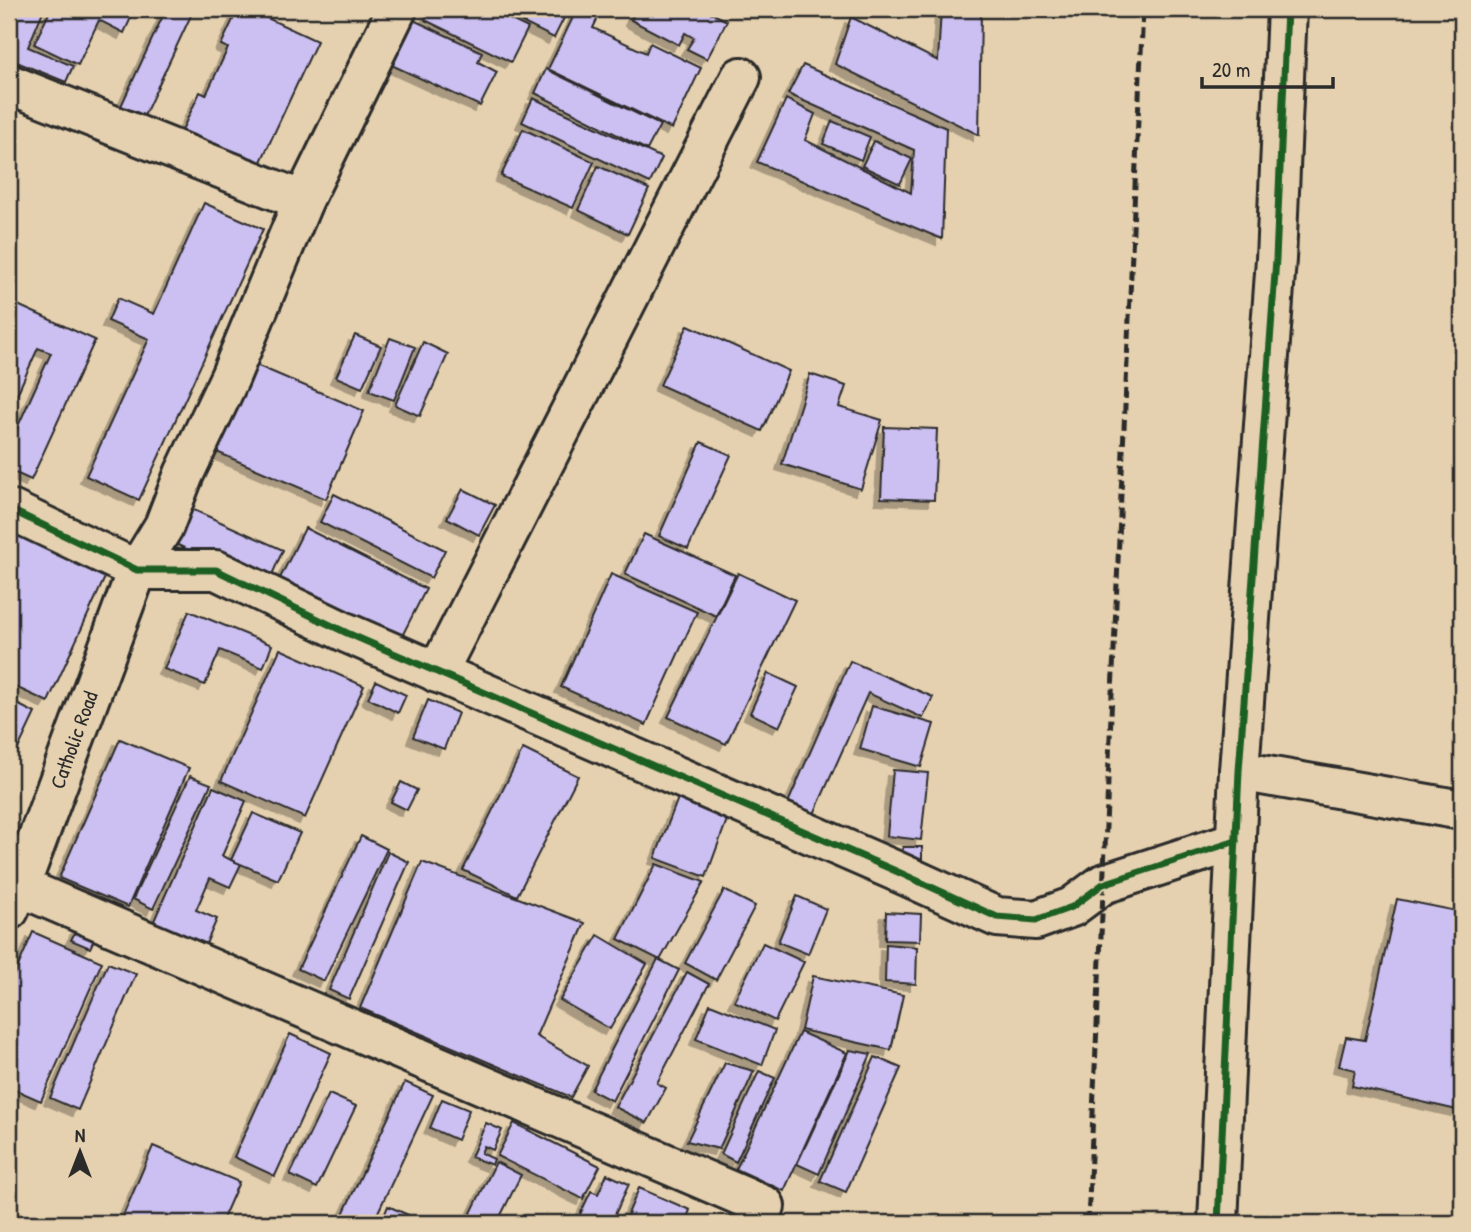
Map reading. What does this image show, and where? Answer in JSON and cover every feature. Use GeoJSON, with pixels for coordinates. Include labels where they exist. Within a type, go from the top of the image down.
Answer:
{"type":"FeatureCollection","features":[{"type":"Feature","properties":{"kind":"street","name":"Catholic Road"},"geometry":{"type":"LineString","coordinates":[[12,893],[137,570],[164,526],[303,201],[397,9]]}},
{"type":"Feature","properties":{"kind":"street"},"geometry":{"type":"LineString","coordinates":[[1218,1223],[1239,771],[1276,259],[1287,9]]}},
{"type":"Feature","properties":{"kind":"street"},"geometry":{"type":"LineString","coordinates":[[437,673],[741,77]]}},
{"type":"Feature","properties":{"kind":"street"},"geometry":{"type":"LineString","coordinates":[[9,84],[303,201]]}},
{"type":"Feature","properties":{"kind":"street"},"geometry":{"type":"LineString","coordinates":[[9,509],[137,570],[216,570],[437,673],[997,917],[1036,920],[1072,907],[1103,884],[1236,841]]}},
{"type":"Feature","properties":{"kind":"street"},"geometry":{"type":"LineString","coordinates":[[1239,771],[1462,810]]}},
{"type":"Feature","properties":{"kind":"street"},"geometry":{"type":"LineString","coordinates":[[12,893],[765,1206]]}},
{"type":"Feature","properties":{"kind":"building"},"geometry":{"type":"Polygon","coordinates":[[[14,9],[44,9],[28,47],[73,66],[66,82],[9,59],[9,21],[14,9]]]}},
{"type":"Feature","properties":{"kind":"building"},"geometry":{"type":"Polygon","coordinates":[[[51,9],[135,9],[124,33],[99,20],[78,65],[34,44],[51,9]]]}},
{"type":"Feature","properties":{"kind":"building"},"geometry":{"type":"Polygon","coordinates":[[[166,9],[194,9],[144,116],[121,106],[166,9]]]}},
{"type":"Feature","properties":{"kind":"building"},"geometry":{"type":"Polygon","coordinates":[[[238,9],[248,9],[317,41],[259,166],[182,130],[200,92],[206,95],[228,48],[221,45],[238,9]]]}},
{"type":"Feature","properties":{"kind":"building"},"geometry":{"type":"Polygon","coordinates":[[[431,9],[488,9],[528,28],[511,62],[425,20],[431,9]]]}},
{"type":"Feature","properties":{"kind":"building"},"geometry":{"type":"Polygon","coordinates":[[[495,9],[556,9],[566,14],[554,38],[495,9]]]}},
{"type":"Feature","properties":{"kind":"building"},"geometry":{"type":"Polygon","coordinates":[[[577,9],[602,9],[593,28],[646,53],[650,43],[701,68],[672,129],[548,69],[577,9]]]}},
{"type":"Feature","properties":{"kind":"building"},"geometry":{"type":"Polygon","coordinates":[[[636,9],[704,9],[727,21],[707,59],[687,49],[694,38],[685,33],[679,45],[631,20],[636,9]]]}},
{"type":"Feature","properties":{"kind":"building"},"geometry":{"type":"Polygon","coordinates":[[[941,9],[981,9],[979,135],[835,64],[851,17],[938,61],[941,9]]]}},
{"type":"Feature","properties":{"kind":"building"},"geometry":{"type":"Polygon","coordinates":[[[407,17],[482,52],[478,62],[497,72],[480,106],[385,62],[407,17]]]}},
{"type":"Feature","properties":{"kind":"building"},"geometry":{"type":"Polygon","coordinates":[[[803,65],[946,128],[942,239],[757,162],[786,99],[815,114],[805,140],[911,193],[914,150],[788,94],[803,65]]]}},
{"type":"Feature","properties":{"kind":"building"},"geometry":{"type":"Polygon","coordinates":[[[546,69],[660,125],[647,150],[535,93],[546,69]]]}},
{"type":"Feature","properties":{"kind":"building"},"geometry":{"type":"Polygon","coordinates":[[[533,98],[662,158],[650,183],[522,122],[533,98]]]}},
{"type":"Feature","properties":{"kind":"building"},"geometry":{"type":"Polygon","coordinates":[[[832,121],[870,137],[861,160],[823,144],[832,121]]]}},
{"type":"Feature","properties":{"kind":"building"},"geometry":{"type":"Polygon","coordinates":[[[523,129],[594,162],[573,208],[501,176],[523,129]]]}},
{"type":"Feature","properties":{"kind":"building"},"geometry":{"type":"Polygon","coordinates":[[[874,141],[912,159],[900,184],[862,166],[874,141]]]}},
{"type":"Feature","properties":{"kind":"building"},"geometry":{"type":"Polygon","coordinates":[[[598,166],[649,189],[628,234],[578,210],[598,166]]]}},
{"type":"Feature","properties":{"kind":"building"},"geometry":{"type":"Polygon","coordinates":[[[204,203],[263,229],[139,500],[86,476],[149,339],[108,321],[118,298],[154,314],[204,203]]]}},
{"type":"Feature","properties":{"kind":"building"},"geometry":{"type":"Polygon","coordinates":[[[9,301],[95,340],[31,480],[9,470],[9,446],[51,353],[38,348],[9,412],[9,301]]]}},
{"type":"Feature","properties":{"kind":"building"},"geometry":{"type":"Polygon","coordinates":[[[688,325],[789,371],[762,431],[660,385],[688,325]]]}},
{"type":"Feature","properties":{"kind":"building"},"geometry":{"type":"Polygon","coordinates":[[[355,335],[381,346],[362,388],[336,377],[355,335]]]}},
{"type":"Feature","properties":{"kind":"building"},"geometry":{"type":"Polygon","coordinates":[[[390,338],[415,347],[394,400],[369,391],[390,338]]]}},
{"type":"Feature","properties":{"kind":"building"},"geometry":{"type":"Polygon","coordinates":[[[423,342],[448,354],[420,416],[395,405],[423,342]]]}},
{"type":"Feature","properties":{"kind":"building"},"geometry":{"type":"Polygon","coordinates":[[[249,362],[364,411],[326,499],[212,450],[249,362]]]}},
{"type":"Feature","properties":{"kind":"building"},"geometry":{"type":"Polygon","coordinates":[[[810,374],[846,386],[839,407],[882,420],[861,489],[782,464],[810,374]]]}},
{"type":"Feature","properties":{"kind":"building"},"geometry":{"type":"Polygon","coordinates":[[[884,427],[937,429],[934,500],[881,498],[884,427]]]}},
{"type":"Feature","properties":{"kind":"building"},"geometry":{"type":"Polygon","coordinates":[[[701,442],[731,455],[688,549],[659,536],[701,442]]]}},
{"type":"Feature","properties":{"kind":"building"},"geometry":{"type":"Polygon","coordinates":[[[463,489],[495,505],[479,535],[447,518],[463,489]]]}},
{"type":"Feature","properties":{"kind":"building"},"geometry":{"type":"Polygon","coordinates":[[[334,494],[445,550],[431,578],[320,522],[334,494]]]}},
{"type":"Feature","properties":{"kind":"building"},"geometry":{"type":"Polygon","coordinates":[[[185,506],[283,550],[267,586],[169,541],[185,506]]]}},
{"type":"Feature","properties":{"kind":"building"},"geometry":{"type":"Polygon","coordinates":[[[305,528],[426,589],[400,640],[279,580],[305,528]]]}},
{"type":"Feature","properties":{"kind":"building"},"geometry":{"type":"Polygon","coordinates":[[[13,531],[107,573],[48,702],[9,684],[9,540],[13,531]]]}},
{"type":"Feature","properties":{"kind":"building"},"geometry":{"type":"Polygon","coordinates":[[[644,534],[735,575],[716,616],[625,574],[644,534]]]}},
{"type":"Feature","properties":{"kind":"building"},"geometry":{"type":"Polygon","coordinates":[[[738,573],[795,600],[726,744],[668,717],[738,573]]]}},
{"type":"Feature","properties":{"kind":"building"},"geometry":{"type":"Polygon","coordinates":[[[611,574],[697,612],[646,725],[561,687],[611,574]]]}},
{"type":"Feature","properties":{"kind":"building"},"geometry":{"type":"Polygon","coordinates":[[[189,611],[272,645],[263,668],[220,650],[205,685],[164,669],[189,611]]]}},
{"type":"Feature","properties":{"kind":"building"},"geometry":{"type":"Polygon","coordinates":[[[280,649],[364,686],[305,818],[221,781],[280,649]]]}},
{"type":"Feature","properties":{"kind":"building"},"geometry":{"type":"Polygon","coordinates":[[[850,661],[933,697],[923,718],[868,693],[810,823],[784,812],[850,661]]]}},
{"type":"Feature","properties":{"kind":"building"},"geometry":{"type":"Polygon","coordinates":[[[768,673],[798,687],[779,727],[750,713],[768,673]]]}},
{"type":"Feature","properties":{"kind":"building"},"geometry":{"type":"Polygon","coordinates":[[[376,681],[406,695],[398,713],[368,698],[376,681]]]}},
{"type":"Feature","properties":{"kind":"building"},"geometry":{"type":"Polygon","coordinates":[[[9,700],[35,713],[9,768],[9,700]]]}},
{"type":"Feature","properties":{"kind":"building"},"geometry":{"type":"Polygon","coordinates":[[[428,700],[458,713],[444,749],[413,737],[428,700]]]}},
{"type":"Feature","properties":{"kind":"building"},"geometry":{"type":"Polygon","coordinates":[[[872,706],[934,724],[921,767],[860,749],[872,706]]]}},
{"type":"Feature","properties":{"kind":"building"},"geometry":{"type":"Polygon","coordinates":[[[120,739],[189,768],[128,907],[59,878],[120,739]]]}},
{"type":"Feature","properties":{"kind":"building"},"geometry":{"type":"Polygon","coordinates":[[[523,749],[578,776],[517,896],[463,870],[523,749]]]}},
{"type":"Feature","properties":{"kind":"building"},"geometry":{"type":"Polygon","coordinates":[[[893,770],[928,773],[921,840],[887,836],[893,770]]]}},
{"type":"Feature","properties":{"kind":"building"},"geometry":{"type":"Polygon","coordinates":[[[190,776],[211,784],[153,909],[133,899],[190,776]]]}},
{"type":"Feature","properties":{"kind":"building"},"geometry":{"type":"Polygon","coordinates":[[[401,782],[417,790],[407,810],[391,802],[401,782]]]}},
{"type":"Feature","properties":{"kind":"building"},"geometry":{"type":"Polygon","coordinates":[[[213,787],[246,801],[222,856],[241,864],[230,887],[210,878],[196,910],[217,919],[205,946],[153,923],[213,787]]]}},
{"type":"Feature","properties":{"kind":"building"},"geometry":{"type":"Polygon","coordinates":[[[678,798],[728,817],[706,877],[655,858],[678,798]]]}},
{"type":"Feature","properties":{"kind":"building"},"geometry":{"type":"Polygon","coordinates":[[[253,813],[300,833],[278,880],[231,860],[253,813]]]}},
{"type":"Feature","properties":{"kind":"building"},"geometry":{"type":"Polygon","coordinates":[[[361,836],[387,849],[324,981],[298,969],[361,836]]]}},
{"type":"Feature","properties":{"kind":"building"},"geometry":{"type":"Polygon","coordinates":[[[903,847],[922,847],[922,871],[902,871],[903,847]]]}},
{"type":"Feature","properties":{"kind":"building"},"geometry":{"type":"Polygon","coordinates":[[[388,852],[409,862],[349,999],[329,990],[388,852]]]}},
{"type":"Feature","properties":{"kind":"building"},"geometry":{"type":"Polygon","coordinates":[[[422,862],[585,923],[536,1036],[588,1066],[571,1097],[360,1008],[422,862]]]}},
{"type":"Feature","properties":{"kind":"building"},"geometry":{"type":"Polygon","coordinates":[[[656,864],[704,882],[660,960],[618,939],[656,864]]]}},
{"type":"Feature","properties":{"kind":"building"},"geometry":{"type":"Polygon","coordinates":[[[724,890],[755,906],[716,980],[685,963],[724,890]]]}},
{"type":"Feature","properties":{"kind":"building"},"geometry":{"type":"Polygon","coordinates":[[[797,896],[826,909],[808,954],[778,942],[797,896]]]}},
{"type":"Feature","properties":{"kind":"building"},"geometry":{"type":"Polygon","coordinates":[[[1397,899],[1462,912],[1462,1086],[1457,1110],[1352,1086],[1355,1070],[1339,1066],[1346,1037],[1365,1040],[1397,899]]]}},
{"type":"Feature","properties":{"kind":"building"},"geometry":{"type":"Polygon","coordinates":[[[886,912],[921,914],[920,941],[885,940],[886,912]]]}},
{"type":"Feature","properties":{"kind":"building"},"geometry":{"type":"Polygon","coordinates":[[[81,920],[100,927],[90,948],[71,940],[81,920]]]}},
{"type":"Feature","properties":{"kind":"building"},"geometry":{"type":"Polygon","coordinates":[[[33,932],[102,962],[41,1101],[9,1087],[9,987],[33,932]]]}},
{"type":"Feature","properties":{"kind":"building"},"geometry":{"type":"Polygon","coordinates":[[[598,935],[647,964],[610,1029],[560,1000],[598,935]]]}},
{"type":"Feature","properties":{"kind":"building"},"geometry":{"type":"Polygon","coordinates":[[[763,943],[804,962],[775,1021],[734,1001],[763,943]]]}},
{"type":"Feature","properties":{"kind":"building"},"geometry":{"type":"Polygon","coordinates":[[[886,944],[917,947],[916,984],[885,982],[886,944]]]}},
{"type":"Feature","properties":{"kind":"building"},"geometry":{"type":"Polygon","coordinates":[[[658,959],[679,970],[612,1101],[591,1090],[658,959]]]}},
{"type":"Feature","properties":{"kind":"building"},"geometry":{"type":"Polygon","coordinates":[[[108,963],[136,974],[78,1110],[50,1098],[108,963]]]}},
{"type":"Feature","properties":{"kind":"building"},"geometry":{"type":"Polygon","coordinates":[[[687,972],[709,984],[657,1083],[666,1088],[647,1123],[615,1107],[687,972]]]}},
{"type":"Feature","properties":{"kind":"building"},"geometry":{"type":"Polygon","coordinates":[[[813,976],[903,995],[891,1050],[801,1030],[813,976]]]}},
{"type":"Feature","properties":{"kind":"building"},"geometry":{"type":"Polygon","coordinates":[[[710,1004],[775,1030],[762,1065],[696,1039],[710,1004]]]}},
{"type":"Feature","properties":{"kind":"building"},"geometry":{"type":"Polygon","coordinates":[[[800,1032],[847,1053],[784,1191],[736,1169],[800,1032]]]}},
{"type":"Feature","properties":{"kind":"building"},"geometry":{"type":"Polygon","coordinates":[[[290,1034],[331,1053],[275,1176],[234,1157],[290,1034]]]}},
{"type":"Feature","properties":{"kind":"building"},"geometry":{"type":"Polygon","coordinates":[[[850,1050],[871,1054],[819,1174],[797,1164],[850,1050]]]}},
{"type":"Feature","properties":{"kind":"building"},"geometry":{"type":"Polygon","coordinates":[[[875,1057],[901,1068],[846,1192],[820,1181],[875,1057]]]}},
{"type":"Feature","properties":{"kind":"building"},"geometry":{"type":"Polygon","coordinates":[[[725,1063],[754,1071],[719,1149],[687,1141],[725,1063]]]}},
{"type":"Feature","properties":{"kind":"building"},"geometry":{"type":"Polygon","coordinates":[[[759,1071],[775,1078],[736,1162],[721,1154],[759,1071]]]}},
{"type":"Feature","properties":{"kind":"building"},"geometry":{"type":"Polygon","coordinates":[[[405,1082],[433,1095],[373,1223],[362,1223],[343,1214],[405,1082]]]}},
{"type":"Feature","properties":{"kind":"building"},"geometry":{"type":"Polygon","coordinates":[[[329,1094],[356,1106],[317,1188],[290,1175],[329,1094]]]}},
{"type":"Feature","properties":{"kind":"building"},"geometry":{"type":"Polygon","coordinates":[[[442,1099],[469,1110],[457,1140],[430,1128],[442,1099]]]}},
{"type":"Feature","properties":{"kind":"building"},"geometry":{"type":"Polygon","coordinates":[[[486,1123],[502,1130],[493,1150],[484,1146],[481,1153],[494,1159],[492,1165],[471,1157],[486,1123]]]}},
{"type":"Feature","properties":{"kind":"building"},"geometry":{"type":"Polygon","coordinates":[[[514,1123],[600,1166],[583,1199],[497,1156],[514,1123]]]}},
{"type":"Feature","properties":{"kind":"building"},"geometry":{"type":"Polygon","coordinates":[[[153,1146],[239,1182],[221,1223],[120,1223],[153,1146]]]}},
{"type":"Feature","properties":{"kind":"building"},"geometry":{"type":"Polygon","coordinates":[[[496,1162],[521,1175],[497,1223],[466,1223],[496,1162]]]}},
{"type":"Feature","properties":{"kind":"building"},"geometry":{"type":"Polygon","coordinates":[[[607,1174],[629,1184],[611,1223],[576,1223],[591,1191],[598,1194],[607,1174]]]}},
{"type":"Feature","properties":{"kind":"building"},"geometry":{"type":"Polygon","coordinates":[[[639,1188],[690,1210],[685,1223],[624,1223],[639,1188]]]}},
{"type":"Feature","properties":{"kind":"building"},"geometry":{"type":"Polygon","coordinates":[[[388,1206],[426,1223],[381,1223],[388,1206]]]}},
{"type":"Feature","properties":{"kind":"railway"},"geometry":{"type":"LineString","coordinates":[[1088,1223],[1143,9]]}},
{"type":"Feature","properties":{"kind":"cycle path"},"geometry":{"type":"LineString","coordinates":[[1218,1223],[1239,771],[1276,259],[1287,9]]}},
{"type":"Feature","properties":{"kind":"cycle path"},"geometry":{"type":"LineString","coordinates":[[9,509],[137,570],[216,570],[347,633],[997,917],[1036,920],[1072,907],[1103,884],[1236,841]]}}]}
